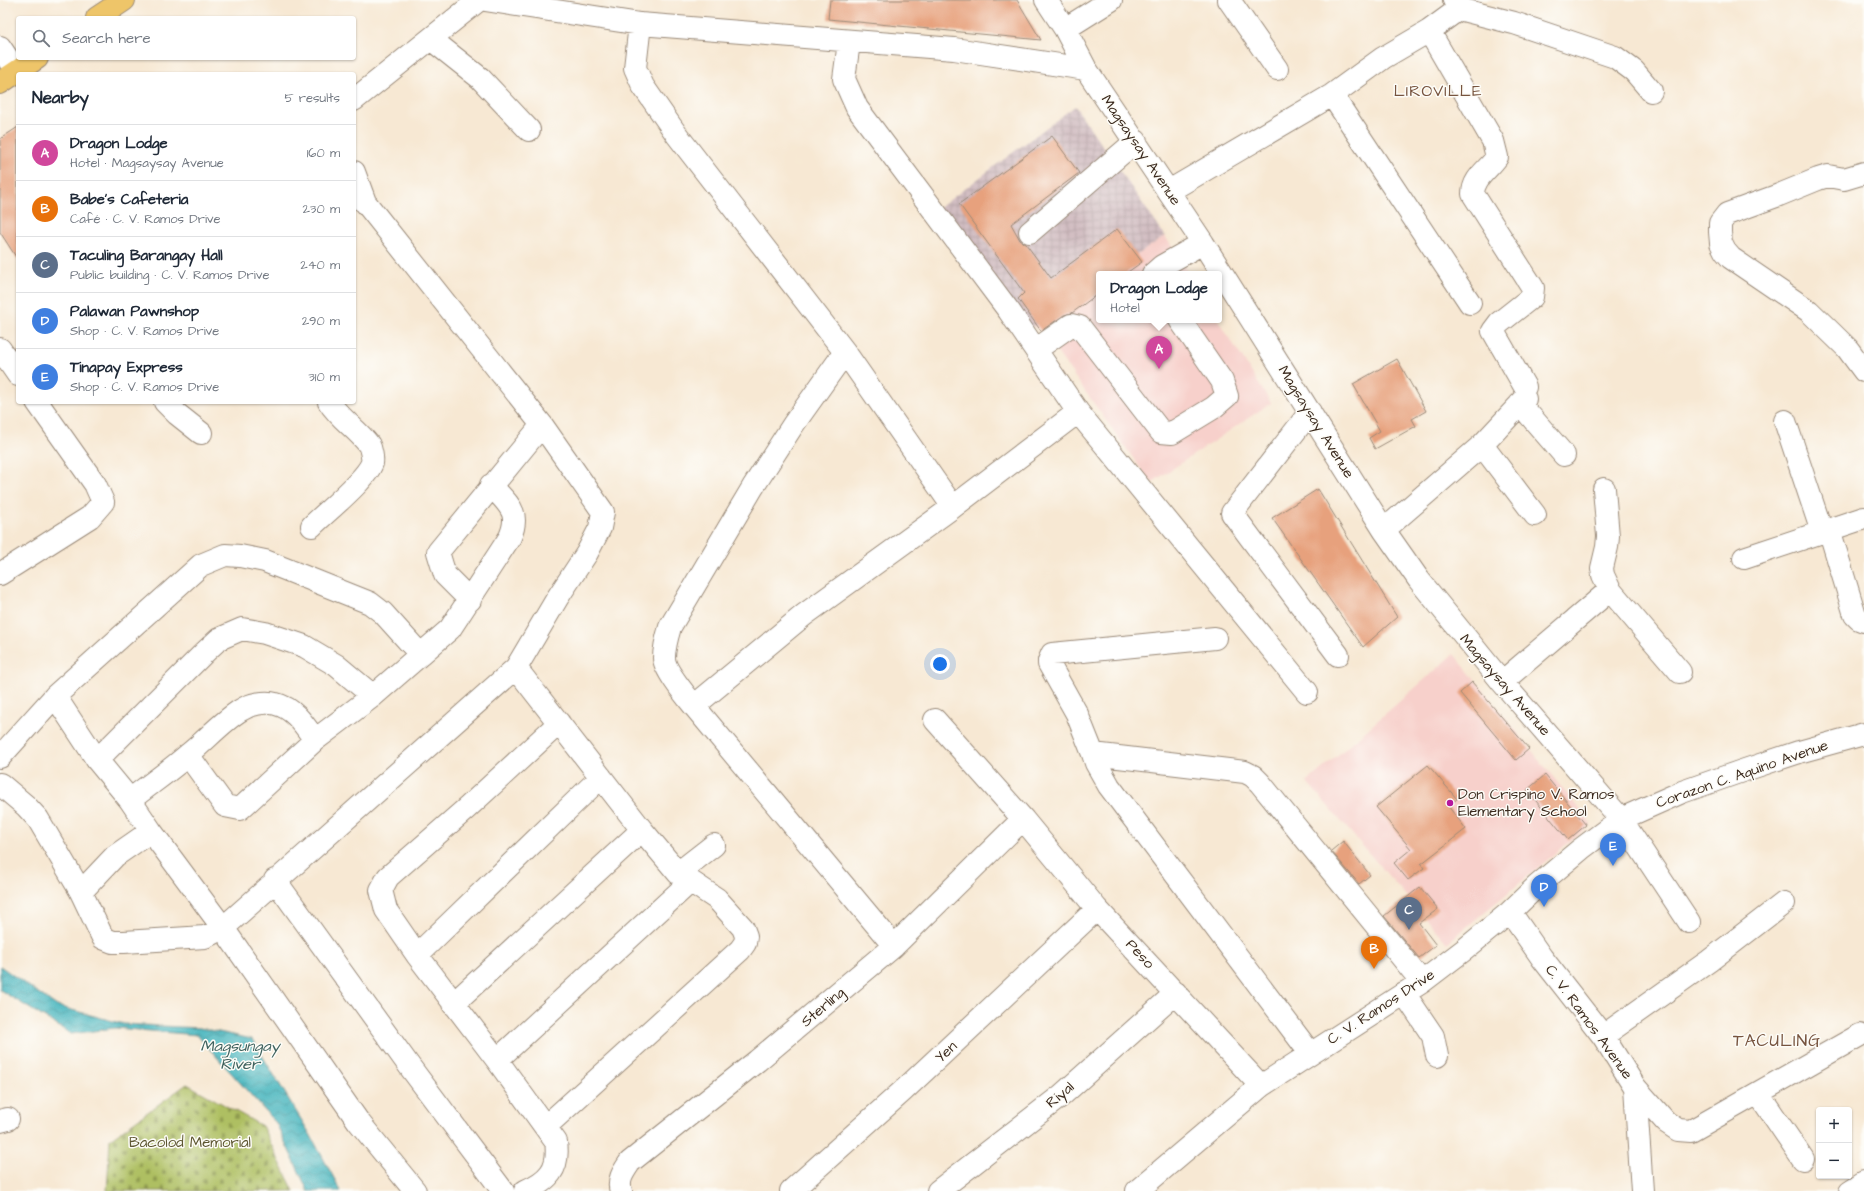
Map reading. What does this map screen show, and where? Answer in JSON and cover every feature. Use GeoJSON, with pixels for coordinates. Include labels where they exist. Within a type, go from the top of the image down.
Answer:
{"type":"FeatureCollection","features":[{"type":"Feature","properties":{"kind":"main road"},"geometry":{"type":"LineString","coordinates":[[100,16],[124,0]]}},
{"type":"Feature","properties":{"kind":"main road"},"geometry":{"type":"LineString","coordinates":[[8,77],[34,60]]}},
{"type":"Feature","properties":{"kind":"street"},"geometry":{"type":"LineString","coordinates":[[356,98],[432,40],[479,0]]}},
{"type":"Feature","properties":{"kind":"street"},"geometry":{"type":"LineString","coordinates":[[485,0],[640,24],[849,42],[954,49],[1086,69]]}},
{"type":"Feature","properties":{"kind":"street","name":"Magsaysay Avenue"},"geometry":{"type":"LineString","coordinates":[[1046,0],[1065,29],[1086,69],[1136,141],[1220,271]]}},
{"type":"Feature","properties":{"kind":"street"},"geometry":{"type":"LineString","coordinates":[[1065,29],[1111,0]]}},
{"type":"Feature","properties":{"kind":"street"},"geometry":{"type":"LineString","coordinates":[[1229,0],[1277,69]]}},
{"type":"Feature","properties":{"kind":"street"},"geometry":{"type":"LineString","coordinates":[[1169,191],[1332,95],[1383,58],[1429,31],[1457,4],[1615,56],[1634,71],[1651,91]]}},
{"type":"Feature","properties":{"kind":"street"},"geometry":{"type":"LineString","coordinates":[[640,24],[635,68],[643,86],[677,135],[845,352],[953,507]]}},
{"type":"Feature","properties":{"kind":"street"},"geometry":{"type":"LineString","coordinates":[[1429,31],[1496,148],[1497,157],[1488,169],[1478,178],[1473,186],[1473,194],[1533,288],[1532,297],[1499,323],[1493,331],[1523,397],[1564,455]]}},
{"type":"Feature","properties":{"kind":"street"},"geometry":{"type":"LineString","coordinates":[[432,40],[480,78],[529,130]]}},
{"type":"Feature","properties":{"kind":"street"},"geometry":{"type":"LineString","coordinates":[[849,42],[844,80],[857,108],[1036,349],[1078,412],[1307,692]]}},
{"type":"Feature","properties":{"kind":"street"},"geometry":{"type":"LineString","coordinates":[[0,47],[8,77]]}},
{"type":"Feature","properties":{"kind":"street"},"geometry":{"type":"LineString","coordinates":[[1332,95],[1470,303]]}},
{"type":"Feature","properties":{"kind":"street"},"geometry":{"type":"LineString","coordinates":[[1030,232],[1136,141]]}},
{"type":"Feature","properties":{"kind":"street"},"geometry":{"type":"LineString","coordinates":[[1864,173],[1844,179],[1828,176],[1818,178],[1779,195],[1726,214],[1720,222],[1720,232],[1721,243],[1725,251],[1732,258],[1809,311],[1847,348],[1864,371]]}},
{"type":"Feature","properties":{"kind":"street"},"geometry":{"type":"LineString","coordinates":[[0,784],[26,806],[38,819],[80,892],[103,938],[113,942],[204,937],[223,928],[275,880],[516,668],[558,597],[587,553],[603,518],[603,512],[542,425],[359,199],[356,183]]}},
{"type":"Feature","properties":{"kind":"street"},"geometry":{"type":"LineString","coordinates":[[1156,271],[1162,266],[1202,243]]}},
{"type":"Feature","properties":{"kind":"street","name":"Magsaysay Avenue"},"geometry":{"type":"LineString","coordinates":[[1222,274],[1384,530],[1423,586],[1502,682],[1621,819],[1689,922]]}},
{"type":"Feature","properties":{"kind":"street"},"geometry":{"type":"LineString","coordinates":[[1036,349],[1071,325],[1080,327],[1161,432],[1172,433],[1213,408],[1227,396],[1222,381],[1182,323]]}},
{"type":"Feature","properties":{"kind":"street"},"geometry":{"type":"LineString","coordinates":[[5,349],[16,370]]}},
{"type":"Feature","properties":{"kind":"street"},"geometry":{"type":"LineString","coordinates":[[845,352],[793,424],[757,480],[670,627],[666,641],[664,659],[672,676],[694,706],[894,946]]}},
{"type":"Feature","properties":{"kind":"street"},"geometry":{"type":"LineString","coordinates":[[1384,530],[1482,445],[1523,397]]}},
{"type":"Feature","properties":{"kind":"street"},"geometry":{"type":"LineString","coordinates":[[0,574],[90,517],[103,502],[95,484],[38,404]]}},
{"type":"Feature","properties":{"kind":"street"},"geometry":{"type":"LineString","coordinates":[[167,404],[201,433]]}},
{"type":"Feature","properties":{"kind":"street"},"geometry":{"type":"LineString","coordinates":[[312,526],[354,486],[373,462],[370,447],[336,414],[330,404]]}},
{"type":"Feature","properties":{"kind":"street"},"geometry":{"type":"LineString","coordinates":[[694,706],[804,615],[953,507],[1078,412]]}},
{"type":"Feature","properties":{"kind":"street"},"geometry":{"type":"LineString","coordinates":[[1310,412],[1232,513],[1338,655]]}},
{"type":"Feature","properties":{"kind":"street"},"geometry":{"type":"LineString","coordinates":[[1785,421],[1855,615],[1864,621]]}},
{"type":"Feature","properties":{"kind":"street"},"geometry":{"type":"LineString","coordinates":[[470,600],[444,575],[438,552],[491,485],[542,425]]}},
{"type":"Feature","properties":{"kind":"street"},"geometry":{"type":"LineString","coordinates":[[1482,445],[1535,515]]}},
{"type":"Feature","properties":{"kind":"street"},"geometry":{"type":"LineString","coordinates":[[188,755],[225,806],[240,809],[315,740],[373,696],[450,629],[510,537],[515,524],[514,513],[491,485]]}},
{"type":"Feature","properties":{"kind":"street"},"geometry":{"type":"LineString","coordinates":[[1604,489],[1608,536],[1602,568],[1603,575],[1610,590],[1680,672]]}},
{"type":"Feature","properties":{"kind":"street"},"geometry":{"type":"LineString","coordinates":[[1744,558],[1864,518]]}},
{"type":"Feature","properties":{"kind":"street"},"geometry":{"type":"LineString","coordinates":[[0,757],[55,696],[201,565],[225,555],[266,561],[370,603],[383,613],[420,654]]}},
{"type":"Feature","properties":{"kind":"street"},"geometry":{"type":"LineString","coordinates":[[1502,682],[1610,590]]}},
{"type":"Feature","properties":{"kind":"street"},"geometry":{"type":"LineString","coordinates":[[98,760],[219,639],[242,629],[264,633],[304,646],[336,665],[373,696]]}},
{"type":"Feature","properties":{"kind":"street"},"geometry":{"type":"LineString","coordinates":[[1215,638],[1052,654],[1049,664],[1077,714],[1098,768],[1109,786],[1310,1053]]}},
{"type":"Feature","properties":{"kind":"street"},"geometry":{"type":"LineString","coordinates":[[516,668],[642,830],[684,878],[717,899],[743,928],[746,936],[745,943],[740,950],[545,1127]]}},
{"type":"Feature","properties":{"kind":"street"},"geometry":{"type":"LineString","coordinates":[[55,696],[98,760],[130,800],[151,831],[223,928],[358,1121],[415,1191]]}},
{"type":"Feature","properties":{"kind":"street"},"geometry":{"type":"LineString","coordinates":[[130,800],[188,755],[241,709],[265,703],[277,704],[299,718],[315,740]]}},
{"type":"Feature","properties":{"kind":"street","name":"Peso"},"geometry":{"type":"LineString","coordinates":[[935,720],[1023,819],[1097,909],[1261,1086]]}},
{"type":"Feature","properties":{"kind":"street"},"geometry":{"type":"LineString","coordinates":[[525,1191],[546,1179],[555,1167],[558,1156],[556,1142],[497,1060],[417,956],[386,910],[381,890],[388,877],[467,808],[559,723]]}},
{"type":"Feature","properties":{"kind":"street","name":"Corazon C. Aquino Avenue"},"geometry":{"type":"LineString","coordinates":[[1621,819],[1682,792],[1732,774],[1799,752],[1864,734]]}},
{"type":"Feature","properties":{"kind":"street"},"geometry":{"type":"LineString","coordinates":[[1093,754],[1245,772],[1253,776],[1260,783],[1413,987],[1433,1036],[1437,1056]]}},
{"type":"Feature","properties":{"kind":"street"},"geometry":{"type":"LineString","coordinates":[[417,956],[601,777]]}},
{"type":"Feature","properties":{"kind":"street","name":"Sterling"},"geometry":{"type":"LineString","coordinates":[[620,1188],[621,1177],[630,1162],[757,1061],[894,946],[1023,819]]}},
{"type":"Feature","properties":{"kind":"street","name":"C. V. Ramos Drive"},"geometry":{"type":"LineString","coordinates":[[1137,1191],[1261,1086],[1413,987],[1510,912],[1575,853],[1621,819]]}},
{"type":"Feature","properties":{"kind":"street"},"geometry":{"type":"LineString","coordinates":[[453,1004],[642,830]]}},
{"type":"Feature","properties":{"kind":"street"},"geometry":{"type":"LineString","coordinates":[[80,892],[115,856],[151,831]]}},
{"type":"Feature","properties":{"kind":"street"},"geometry":{"type":"LineString","coordinates":[[497,1060],[684,878],[714,845]]}},
{"type":"Feature","properties":{"kind":"street"},"geometry":{"type":"LineString","coordinates":[[275,880],[503,1191]]}},
{"type":"Feature","properties":{"kind":"street"},"geometry":{"type":"LineString","coordinates":[[1603,1036],[1709,961],[1784,903]]}},
{"type":"Feature","properties":{"kind":"street","name":"Yen"},"geometry":{"type":"LineString","coordinates":[[791,1191],[904,1090],[1097,909]]}},
{"type":"Feature","properties":{"kind":"street","name":"C. V. Ramos Avenue"},"geometry":{"type":"LineString","coordinates":[[1510,912],[1542,958],[1603,1036],[1636,1088],[1642,1191]]}},
{"type":"Feature","properties":{"kind":"street","name":"Riyal"},"geometry":{"type":"LineString","coordinates":[[938,1191],[1062,1095],[1176,993]]}},
{"type":"Feature","properties":{"kind":"street"},"geometry":{"type":"LineString","coordinates":[[1636,1088],[1666,1122],[1678,1130],[1691,1131],[1860,1035]]}},
{"type":"Feature","properties":{"kind":"street"},"geometry":{"type":"LineString","coordinates":[[1758,1094],[1803,1159]]}},
{"type":"Feature","properties":{"kind":"street"},"geometry":{"type":"LineString","coordinates":[[1850,1191],[1864,1182]]}},
{"type":"Feature","properties":{"kind":"shaded area"},"geometry":{"type":"Polygon","coordinates":[[[1075,106],[1165,236],[1113,271],[1096,271],[1096,283],[1023,333],[931,214],[1075,106]]]}},
{"type":"Feature","properties":{"kind":"shaded area"},"geometry":{"type":"Polygon","coordinates":[[[1165,236],[1187,271],[1113,271],[1165,236]]]}},
{"type":"Feature","properties":{"kind":"shaded area"},"geometry":{"type":"Polygon","coordinates":[[[1096,283],[1096,323],[1220,323],[1271,403],[1151,483],[1044,334],[1033,325],[1096,283]]]}},
{"type":"Feature","properties":{"kind":"shaded area","name":"Don Crispino V. Ramos Elementary School"},"geometry":{"type":"Polygon","coordinates":[[[1454,654],[1591,824],[1447,943],[1307,782],[1454,654]]]}},
{"type":"Feature","properties":{"kind":"green space","name":"Bacolod Memorial"},"geometry":{"type":"Polygon","coordinates":[[[187,1084],[262,1126],[294,1191],[107,1191],[110,1139],[187,1084]]]}},
{"type":"Feature","properties":{"kind":"water","name":"Magsungay River"},"geometry":{"type":"Polygon","coordinates":[[[0,966],[57,1006],[124,1024],[200,1028],[252,1039],[310,1134],[341,1191],[308,1191],[276,1123],[197,1035],[115,1028],[71,1034],[0,990],[0,966]]]}},
{"type":"Feature","properties":{"kind":"building"},"geometry":{"type":"Polygon","coordinates":[[[830,0],[1017,0],[1041,40],[828,19],[830,0]]]}},
{"type":"Feature","properties":{"kind":"building"},"geometry":{"type":"Polygon","coordinates":[[[16,128],[16,257],[0,232],[0,139],[16,128]]]}},
{"type":"Feature","properties":{"kind":"building"},"geometry":{"type":"Polygon","coordinates":[[[1052,136],[1079,173],[1011,224],[1020,240],[1026,244],[1051,278],[1117,229],[1142,262],[1129,271],[1096,271],[1096,295],[1072,313],[1064,315],[1041,331],[1018,299],[1024,293],[959,204],[1052,136]]]}},
{"type":"Feature","properties":{"kind":"building"},"geometry":{"type":"Polygon","coordinates":[[[1397,359],[1426,411],[1412,419],[1416,426],[1375,449],[1369,438],[1380,431],[1353,384],[1397,359]]]}},
{"type":"Feature","properties":{"kind":"building"},"geometry":{"type":"Polygon","coordinates":[[[1318,489],[1397,617],[1363,647],[1272,518],[1318,489]]]}},
{"type":"Feature","properties":{"kind":"building"},"geometry":{"type":"Polygon","coordinates":[[[1472,682],[1529,749],[1516,760],[1460,693],[1472,682]]]}},
{"type":"Feature","properties":{"kind":"building"},"geometry":{"type":"Polygon","coordinates":[[[1428,765],[1457,799],[1448,806],[1466,829],[1421,864],[1424,868],[1408,880],[1394,863],[1411,849],[1376,807],[1428,765]]]}},
{"type":"Feature","properties":{"kind":"building"},"geometry":{"type":"Polygon","coordinates":[[[1545,775],[1586,825],[1568,840],[1527,790],[1545,775]]]}},
{"type":"Feature","properties":{"kind":"building"},"geometry":{"type":"Polygon","coordinates":[[[1343,841],[1370,875],[1359,884],[1331,851],[1343,841]]]}},
{"type":"Feature","properties":{"kind":"building"},"geometry":{"type":"Polygon","coordinates":[[[1420,887],[1438,909],[1419,923],[1436,945],[1419,958],[1384,916],[1420,887]]]}},
{"type":"Feature","properties":{"kind":"place","name":"Dragon Lodge"},"geometry":{"type":"Point","coordinates":[1159,369]}},
{"type":"Feature","properties":{"kind":"place","name":"Don Crispino V. Ramos Elementary School"},"geometry":{"type":"Point","coordinates":[1450,803]}},
{"type":"Feature","properties":{"kind":"place","name":"Tinapay Express"},"geometry":{"type":"Point","coordinates":[1613,866]}},
{"type":"Feature","properties":{"kind":"place","name":"Palawan Pawnshop"},"geometry":{"type":"Point","coordinates":[1544,907]}},
{"type":"Feature","properties":{"kind":"place","name":"Taculing Barangay Hall"},"geometry":{"type":"Point","coordinates":[1409,930]}},
{"type":"Feature","properties":{"kind":"place","name":"Babe’s Cafeteria"},"geometry":{"type":"Point","coordinates":[1374,969]}},
{"type":"Feature","properties":{"kind":"district","name":"LIROVILLE"},"geometry":{"type":"Point","coordinates":[1438,91]}},
{"type":"Feature","properties":{"kind":"district","name":"TACULING"},"geometry":{"type":"Point","coordinates":[1777,1041]}}]}
